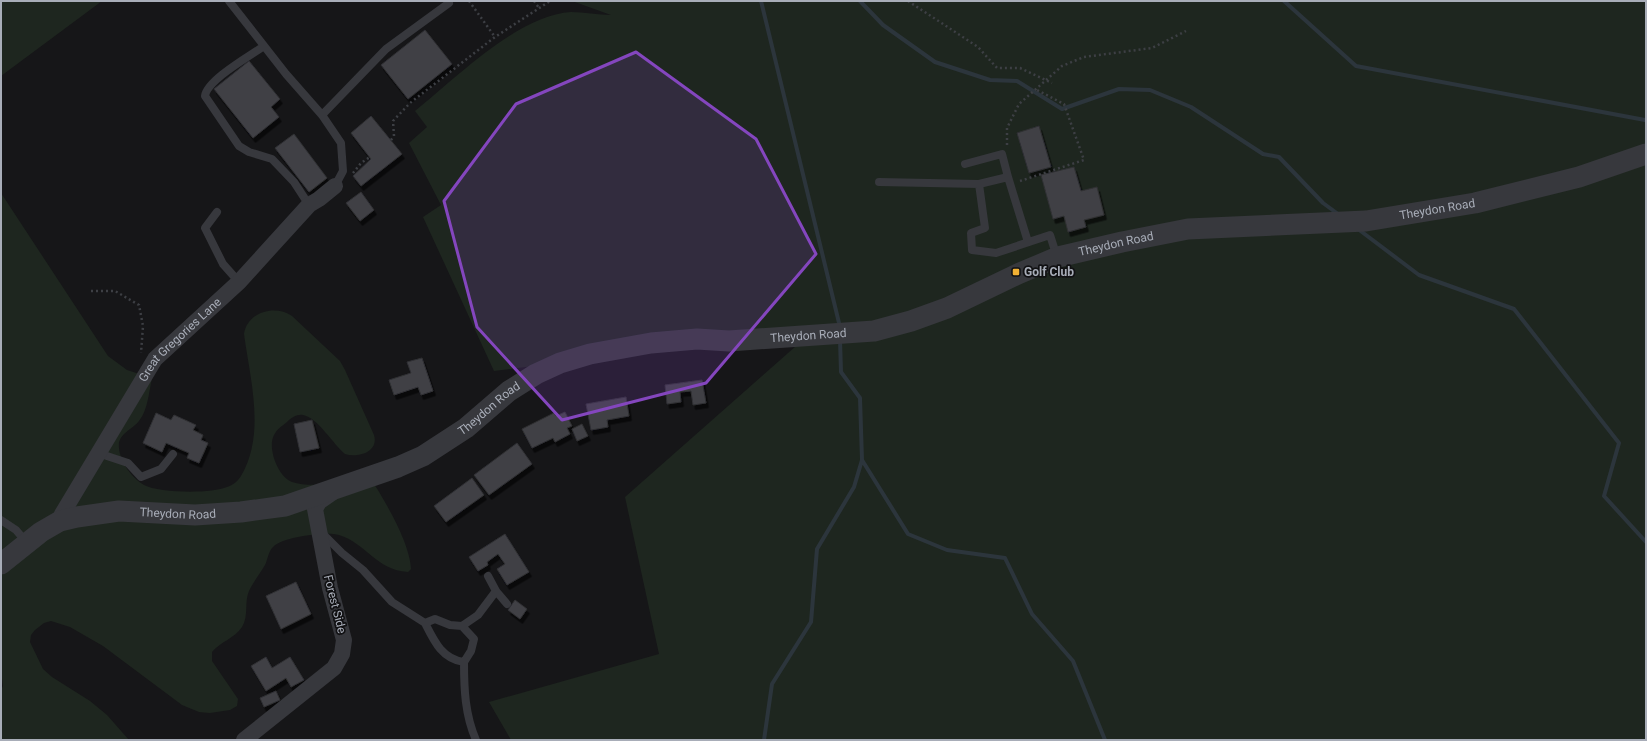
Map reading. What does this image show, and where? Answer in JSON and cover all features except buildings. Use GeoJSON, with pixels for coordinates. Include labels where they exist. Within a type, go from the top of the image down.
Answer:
{"type":"FeatureCollection","features":[{"type":"Feature","properties":{"kind":"street","name":"Theydon Road"},"geometry":{"type":"LineString","coordinates":[[1,564],[41,532],[60,522],[78,517],[119,511],[195,515],[241,512],[285,506],[398,467],[423,456],[466,428],[509,391],[536,374],[560,363],[590,354],[651,343],[682,340],[697,339],[729,341],[874,331],[911,321],[947,308],[1020,273],[1058,257],[1122,242],[1188,229],[1366,221],[1475,203],[1578,177],[1646,154]]}},
{"type":"Feature","properties":{"kind":"street","name":"Great Gregories Lane"},"geometry":{"type":"LineString","coordinates":[[60,522],[62,514],[155,359],[239,282],[309,205],[335,186]]}},
{"type":"Feature","properties":{"kind":"street","name":"Forest Side"},"geometry":{"type":"LineString","coordinates":[[244,740],[334,668],[342,654],[344,640],[330,588],[315,509],[319,502],[343,485]]}},
{"type":"Feature","properties":{"kind":"lane"},"geometry":{"type":"LineString","coordinates":[[229,1],[286,74],[322,115],[341,143],[343,171],[335,186]]}},
{"type":"Feature","properties":{"kind":"lane"},"geometry":{"type":"LineString","coordinates":[[322,115],[386,49],[449,3]]}},
{"type":"Feature","properties":{"kind":"lane"},"geometry":{"type":"LineString","coordinates":[[264,46],[213,81],[205,92],[205,96],[239,146],[249,152],[272,159],[294,182],[309,205]]}},
{"type":"Feature","properties":{"kind":"lane"},"geometry":{"type":"LineString","coordinates":[[965,164],[1002,154],[1028,242]]}},
{"type":"Feature","properties":{"kind":"lane"},"geometry":{"type":"LineString","coordinates":[[879,182],[979,184],[1009,180]]}},
{"type":"Feature","properties":{"kind":"lane"},"geometry":{"type":"LineString","coordinates":[[979,184],[985,228],[971,233],[972,250],[996,253],[1050,235],[1058,257]]}},
{"type":"Feature","properties":{"kind":"lane"},"geometry":{"type":"LineString","coordinates":[[217,212],[205,228],[223,264],[239,282]]}},
{"type":"Feature","properties":{"kind":"lane"},"geometry":{"type":"LineString","coordinates":[[98,453],[128,463],[141,477],[161,470],[173,454]]}},
{"type":"Feature","properties":{"kind":"lane"},"geometry":{"type":"LineString","coordinates":[[1,520],[16,530],[27,544]]}},
{"type":"Feature","properties":{"kind":"lane"},"geometry":{"type":"LineString","coordinates":[[319,530],[342,553],[364,570],[392,602],[425,623],[443,653],[453,660],[464,662]]}},
{"type":"Feature","properties":{"kind":"lane"},"geometry":{"type":"LineString","coordinates":[[488,576],[496,591],[507,604]]}},
{"type":"Feature","properties":{"kind":"lane"},"geometry":{"type":"LineString","coordinates":[[425,623],[434,619],[450,625],[462,626],[478,615],[496,591]]}},
{"type":"Feature","properties":{"kind":"lane"},"geometry":{"type":"LineString","coordinates":[[462,626],[474,639],[472,651],[464,662],[464,686],[469,723],[476,740]]}},
{"type":"Feature","properties":{"kind":"path"},"geometry":{"type":"LineString","coordinates":[[469,1],[495,37]]}},
{"type":"Feature","properties":{"kind":"path"},"geometry":{"type":"LineString","coordinates":[[534,1],[539,8]]}},
{"type":"Feature","properties":{"kind":"path"},"geometry":{"type":"LineString","coordinates":[[391,140],[394,136],[393,121],[410,103],[495,37],[550,1]]}},
{"type":"Feature","properties":{"kind":"path"},"geometry":{"type":"LineString","coordinates":[[908,1],[978,47],[997,68],[1020,68],[1052,83]]}},
{"type":"Feature","properties":{"kind":"path"},"geometry":{"type":"LineString","coordinates":[[1002,154],[1008,143],[1007,128],[1019,104],[1062,66],[1084,57],[1152,48],[1186,31]]}},
{"type":"Feature","properties":{"kind":"path"},"geometry":{"type":"LineString","coordinates":[[1009,180],[1084,160],[1064,104],[1035,89]]}},
{"type":"Feature","properties":{"kind":"path"},"geometry":{"type":"LineString","coordinates":[[91,291],[115,291],[139,306],[143,326],[141,356]]}},
{"type":"Feature","properties":{"kind":"highlighted area"},"geometry":{"type":"Polygon","coordinates":[[[636,52],[756,139],[816,254],[706,383],[562,420],[477,327],[444,201],[516,104],[636,52]]]}},
{"type":"Feature","properties":{"kind":"shaded area"},"geometry":{"type":"Polygon","coordinates":[[[1,1],[102,1],[1,76],[1,1]]]}},
{"type":"Feature","properties":{"kind":"shaded area"},"geometry":{"type":"Polygon","coordinates":[[[572,1],[1646,1],[1646,740],[511,740],[489,702],[659,654],[625,497],[813,331],[494,371],[423,217],[441,205],[409,143],[427,127],[415,111],[468,66],[509,36],[530,24],[551,16],[571,12],[611,15],[572,1]]]}},
{"type":"Feature","properties":{"kind":"shaded area"},"geometry":{"type":"Polygon","coordinates":[[[1,193],[108,356],[127,370],[152,378],[142,417],[120,439],[119,443],[120,453],[124,464],[131,474],[144,485],[161,490],[198,492],[229,486],[240,478],[249,460],[255,424],[252,388],[244,334],[246,326],[250,320],[263,312],[278,311],[285,312],[292,316],[340,361],[374,435],[375,441],[370,450],[356,455],[345,454],[320,426],[308,417],[299,415],[290,419],[275,433],[272,441],[273,454],[275,462],[282,474],[292,482],[320,485],[371,479],[390,510],[402,535],[410,559],[411,569],[408,572],[397,570],[379,562],[357,544],[339,535],[315,534],[287,540],[274,546],[269,553],[265,565],[249,591],[245,618],[242,627],[212,652],[212,661],[238,699],[237,706],[230,710],[210,713],[199,712],[182,705],[103,646],[70,627],[51,621],[44,623],[31,635],[30,642],[43,669],[52,677],[90,701],[107,715],[129,740],[1,740],[1,690],[3,686],[1,672],[1,193]]]}},
{"type":"Feature","properties":{"kind":"waterway"},"geometry":{"type":"LineString","coordinates":[[761,1],[840,327]]}},
{"type":"Feature","properties":{"kind":"waterway"},"geometry":{"type":"LineString","coordinates":[[860,1],[883,25],[935,62],[990,80],[1017,81],[1062,109],[1119,89],[1150,90],[1191,107],[1263,154],[1279,157],[1323,203],[1338,214]]}},
{"type":"Feature","properties":{"kind":"waterway"},"geometry":{"type":"LineString","coordinates":[[1284,1],[1356,66],[1645,120]]}},
{"type":"Feature","properties":{"kind":"waterway"},"geometry":{"type":"LineString","coordinates":[[1358,229],[1419,275],[1514,309],[1619,443],[1604,496],[1646,542]]}},
{"type":"Feature","properties":{"kind":"waterway"},"geometry":{"type":"LineString","coordinates":[[764,740],[772,684],[811,622],[817,549],[854,487],[862,460],[860,398],[841,372],[840,340]]}},
{"type":"Feature","properties":{"kind":"waterway"},"geometry":{"type":"LineString","coordinates":[[862,460],[908,534],[947,550],[1005,558],[1032,614],[1073,661],[1105,740]]}},
{"type":"Feature","properties":{"kind":"place","name":"Golf Club"},"geometry":{"type":"Point","coordinates":[1016,272]}}]}
